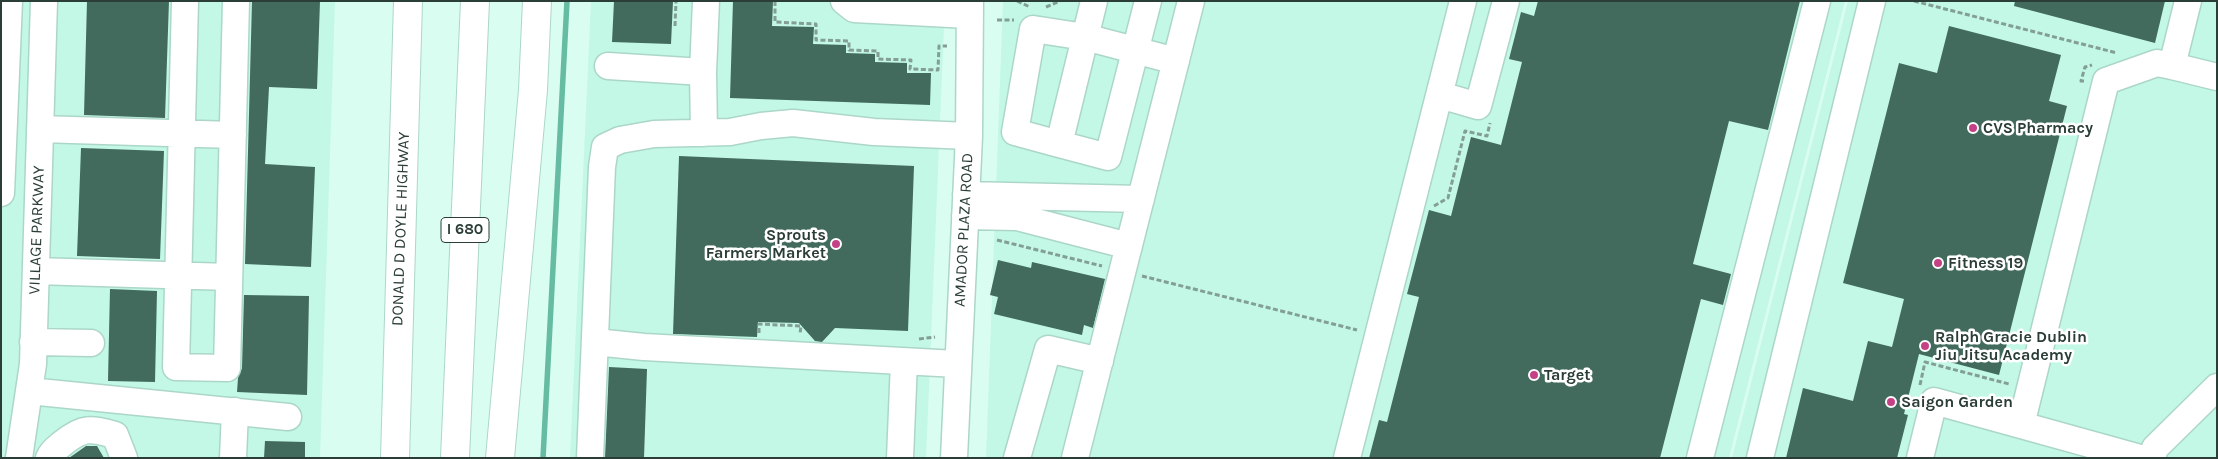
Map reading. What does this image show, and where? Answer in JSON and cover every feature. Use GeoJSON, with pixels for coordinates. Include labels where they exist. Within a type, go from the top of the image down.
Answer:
{"type":"FeatureCollection","features":[{"type":"Feature","properties":{"kind":"highway","name":"DONALD D DOYLE HIGHWAY"},"geometry":{"type":"LineString","coordinates":[[395,458],[408,1]]}},
{"type":"Feature","properties":{"kind":"highway","name":"I 680"},"geometry":{"type":"LineString","coordinates":[[455,458],[475,1]]}},
{"type":"Feature","properties":{"kind":"highway"},"geometry":{"type":"LineString","coordinates":[[500,458],[533,90],[537,1]]}},
{"type":"Feature","properties":{"kind":"street"},"geometry":{"type":"LineString","coordinates":[[1,193],[4,40],[9,1]]}},
{"type":"Feature","properties":{"kind":"street","name":"VILLAGE PARKWAY"},"geometry":{"type":"LineString","coordinates":[[20,457],[29,391],[33,342],[44,1]]}},
{"type":"Feature","properties":{"kind":"street"},"geometry":{"type":"LineString","coordinates":[[186,1],[176,367],[210,368],[227,368],[236,1]]}},
{"type":"Feature","properties":{"kind":"street"},"geometry":{"type":"LineString","coordinates":[[704,134],[703,72],[706,1]]}},
{"type":"Feature","properties":{"kind":"street"},"geometry":{"type":"LineString","coordinates":[[844,1],[854,9],[969,8]]}},
{"type":"Feature","properties":{"kind":"street"},"geometry":{"type":"LineString","coordinates":[[1059,144],[1094,1]]}},
{"type":"Feature","properties":{"kind":"street"},"geometry":{"type":"LineString","coordinates":[[1148,1],[1135,50],[1108,157],[1015,132],[1033,29],[1085,37],[1135,50],[1176,61]]}},
{"type":"Feature","properties":{"kind":"street"},"geometry":{"type":"LineString","coordinates":[[1075,458],[1191,1]]}},
{"type":"Feature","properties":{"kind":"street"},"geometry":{"type":"LineString","coordinates":[[1347,458],[1463,1]]}},
{"type":"Feature","properties":{"kind":"street"},"geometry":{"type":"LineString","coordinates":[[1440,95],[1478,106],[1506,1]]}},
{"type":"Feature","properties":{"kind":"street"},"geometry":{"type":"LineString","coordinates":[[1700,458],[1817,1]]}},
{"type":"Feature","properties":{"kind":"street"},"geometry":{"type":"LineString","coordinates":[[1760,458],[1872,1]]}},
{"type":"Feature","properties":{"kind":"street"},"geometry":{"type":"LineString","coordinates":[[2172,66],[2188,1]]}},
{"type":"Feature","properties":{"kind":"street","name":"AMADOR PLAZA ROAD"},"geometry":{"type":"LineString","coordinates":[[954,458],[969,136],[969,8]]}},
{"type":"Feature","properties":{"kind":"street"},"geometry":{"type":"LineString","coordinates":[[2021,425],[2106,81],[2157,63],[2217,77]]}},
{"type":"Feature","properties":{"kind":"street"},"geometry":{"type":"LineString","coordinates":[[608,66],[703,72]]}},
{"type":"Feature","properties":{"kind":"street"},"geometry":{"type":"LineString","coordinates":[[590,458],[602,167],[605,147],[620,140],[654,134],[730,132],[761,126],[793,123],[874,132],[969,136]]}},
{"type":"Feature","properties":{"kind":"street"},"geometry":{"type":"LineString","coordinates":[[40,129],[233,135]]}},
{"type":"Feature","properties":{"kind":"street"},"geometry":{"type":"LineString","coordinates":[[965,205],[1141,199]]}},
{"type":"Feature","properties":{"kind":"street"},"geometry":{"type":"LineString","coordinates":[[965,205],[1129,246]]}},
{"type":"Feature","properties":{"kind":"street"},"geometry":{"type":"LineString","coordinates":[[36,271],[229,277]]}},
{"type":"Feature","properties":{"kind":"street"},"geometry":{"type":"LineString","coordinates":[[33,342],[90,343]]}},
{"type":"Feature","properties":{"kind":"street"},"geometry":{"type":"LineString","coordinates":[[595,342],[644,347],[957,364]]}},
{"type":"Feature","properties":{"kind":"street"},"geometry":{"type":"LineString","coordinates":[[1017,458],[1048,349],[1100,361]]}},
{"type":"Feature","properties":{"kind":"street"},"geometry":{"type":"LineString","coordinates":[[900,458],[904,362]]}},
{"type":"Feature","properties":{"kind":"street"},"geometry":{"type":"LineString","coordinates":[[2152,458],[2155,448],[2217,388]]}},
{"type":"Feature","properties":{"kind":"street"},"geometry":{"type":"LineString","coordinates":[[29,391],[288,417]]}},
{"type":"Feature","properties":{"kind":"street"},"geometry":{"type":"LineString","coordinates":[[1920,458],[1934,401],[2140,458]]}},
{"type":"Feature","properties":{"kind":"street"},"geometry":{"type":"LineString","coordinates":[[233,458],[235,411]]}},
{"type":"Feature","properties":{"kind":"street"},"geometry":{"type":"LineString","coordinates":[[49,458],[52,452],[78,432],[94,429],[115,435],[124,458]]}},
{"type":"Feature","properties":{"kind":"path"},"geometry":{"type":"LineString","coordinates":[[675,26],[676,1]]}},
{"type":"Feature","properties":{"kind":"path"},"geometry":{"type":"LineString","coordinates":[[775,1],[774,22],[816,24],[816,40],[849,41],[849,50],[878,51],[878,59],[911,60],[910,69],[938,70],[939,46],[947,46]]}},
{"type":"Feature","properties":{"kind":"path"},"geometry":{"type":"LineString","coordinates":[[1914,1],[2121,54]]}},
{"type":"Feature","properties":{"kind":"path"},"geometry":{"type":"LineString","coordinates":[[1433,206],[1448,198],[1465,131],[1487,136],[1492,117]]}},
{"type":"Feature","properties":{"kind":"path"},"geometry":{"type":"LineString","coordinates":[[990,240],[1123,271],[1378,335]]}},
{"type":"Feature","properties":{"kind":"path"},"geometry":{"type":"LineString","coordinates":[[1918,391],[1925,362],[2009,385],[2012,376]]}},
{"type":"Feature","properties":{"kind":"shaded area"},"geometry":{"type":"Polygon","coordinates":[[[1,1],[335,1],[320,458],[1,458],[1,1]]]}},
{"type":"Feature","properties":{"kind":"shaded area"},"geometry":{"type":"Polygon","coordinates":[[[591,1],[945,1],[926,458],[570,458],[591,1]]]}},
{"type":"Feature","properties":{"kind":"shaded area"},"geometry":{"type":"Polygon","coordinates":[[[1003,1],[1845,1],[1729,458],[986,458],[1003,1]]]}},
{"type":"Feature","properties":{"kind":"shaded area"},"geometry":{"type":"Polygon","coordinates":[[[1848,1],[2217,1],[2217,458],[1732,458],[1848,1]]]}},
{"type":"Feature","properties":{"kind":"building"},"geometry":{"type":"Polygon","coordinates":[[[87,1],[169,1],[165,118],[84,115],[87,1]]]}},
{"type":"Feature","properties":{"kind":"building"},"geometry":{"type":"Polygon","coordinates":[[[252,1],[320,1],[317,89],[269,87],[265,164],[315,167],[311,267],[245,264],[252,1]]]}},
{"type":"Feature","properties":{"kind":"building"},"geometry":{"type":"Polygon","coordinates":[[[614,1],[673,1],[671,44],[612,42],[614,1]]]}},
{"type":"Feature","properties":{"kind":"building"},"geometry":{"type":"Polygon","coordinates":[[[733,1],[773,1],[772,26],[814,27],[813,44],[846,45],[846,53],[875,54],[875,62],[907,63],[907,73],[931,73],[930,105],[730,98],[733,1]]]}},
{"type":"Feature","properties":{"kind":"building"},"geometry":{"type":"Polygon","coordinates":[[[1538,1],[1800,1],[1768,130],[1729,121],[1693,264],[1731,274],[1723,305],[1701,299],[1660,458],[1369,458],[1379,420],[1387,422],[1419,297],[1407,294],[1429,210],[1451,216],[1471,137],[1501,145],[1522,62],[1509,59],[1521,12],[1534,16],[1538,1]]]}},
{"type":"Feature","properties":{"kind":"building"},"geometry":{"type":"Polygon","coordinates":[[[2015,1],[2165,1],[2155,43],[2014,6],[2015,1]]]}},
{"type":"Feature","properties":{"kind":"building"},"geometry":{"type":"Polygon","coordinates":[[[1949,26],[2061,55],[2049,101],[2067,106],[1999,375],[1919,354],[1904,414],[1908,415],[1897,458],[1786,458],[1803,388],[1853,401],[1868,341],[1892,347],[1904,299],[1843,283],[1899,63],[1937,73],[1949,26]]]}},
{"type":"Feature","properties":{"kind":"building"},"geometry":{"type":"Polygon","coordinates":[[[81,148],[164,151],[160,259],[77,256],[81,148]]]}},
{"type":"Feature","properties":{"kind":"building","name":"Sprouts Farmers Market"},"geometry":{"type":"Polygon","coordinates":[[[679,156],[914,166],[908,331],[835,328],[822,342],[815,341],[799,323],[758,322],[757,337],[673,334],[679,156]]]}},
{"type":"Feature","properties":{"kind":"building"},"geometry":{"type":"Polygon","coordinates":[[[998,260],[1031,268],[1032,262],[1105,279],[1093,328],[1084,325],[1082,335],[994,314],[998,297],[990,295],[998,260]]]}},
{"type":"Feature","properties":{"kind":"building"},"geometry":{"type":"Polygon","coordinates":[[[110,289],[157,291],[155,382],[108,381],[110,289]]]}},
{"type":"Feature","properties":{"kind":"building"},"geometry":{"type":"Polygon","coordinates":[[[244,295],[309,296],[307,395],[237,392],[238,378],[242,368],[244,295]]]}},
{"type":"Feature","properties":{"kind":"building"},"geometry":{"type":"Polygon","coordinates":[[[609,367],[647,369],[644,458],[605,458],[609,367]]]}},
{"type":"Feature","properties":{"kind":"building"},"geometry":{"type":"Polygon","coordinates":[[[265,441],[305,442],[305,458],[264,458],[265,441]]]}},
{"type":"Feature","properties":{"kind":"building"},"geometry":{"type":"Polygon","coordinates":[[[86,446],[97,446],[104,458],[69,458],[86,446]]]}},
{"type":"Feature","properties":{"kind":"waterway"},"geometry":{"type":"LineString","coordinates":[[543,458],[567,1]]}},
{"type":"Feature","properties":{"kind":"place","name":"CVS Pharmacy"},"geometry":{"type":"Point","coordinates":[1973,128]}},
{"type":"Feature","properties":{"kind":"place","name":"Sprouts Farmers Market"},"geometry":{"type":"Point","coordinates":[836,244]}},
{"type":"Feature","properties":{"kind":"place","name":"Fitness 19"},"geometry":{"type":"Point","coordinates":[1938,263]}},
{"type":"Feature","properties":{"kind":"place","name":"Ralph Gracie Dublin Jiu Jitsu Academy"},"geometry":{"type":"Point","coordinates":[1925,346]}},
{"type":"Feature","properties":{"kind":"place","name":"Target"},"geometry":{"type":"Point","coordinates":[1534,375]}},
{"type":"Feature","properties":{"kind":"place","name":"Saigon Garden"},"geometry":{"type":"Point","coordinates":[1891,402]}}]}
